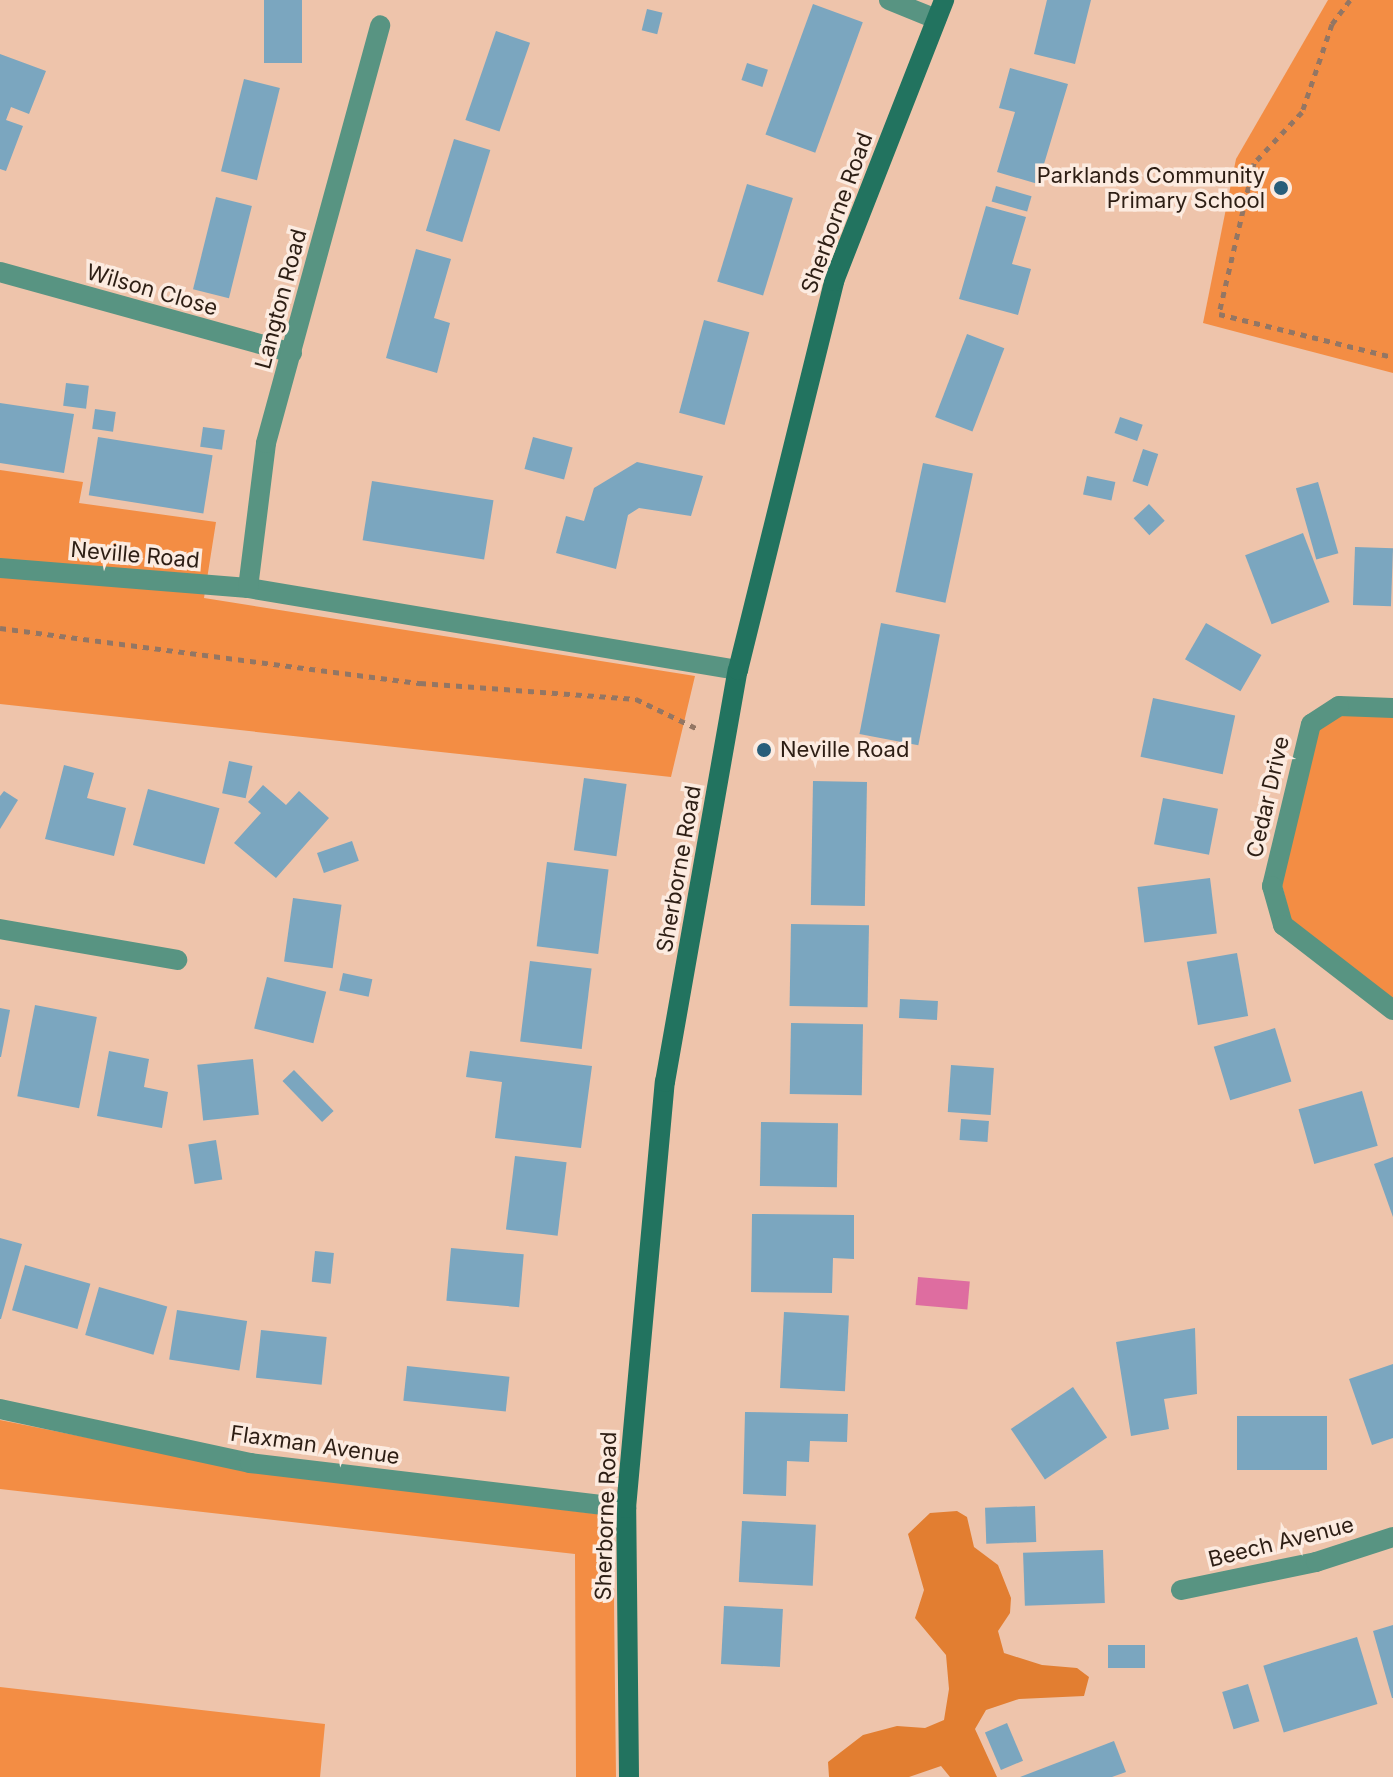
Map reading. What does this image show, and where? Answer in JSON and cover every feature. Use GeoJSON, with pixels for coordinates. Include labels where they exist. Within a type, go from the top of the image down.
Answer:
{"type":"FeatureCollection","features":[{"type":"Feature","properties":{"kind":"street"},"geometry":{"type":"LineString","coordinates":[[889,0],[940,10]]}},
{"type":"Feature","properties":{"kind":"street","name":"Sherborne Road"},"geometry":{"type":"LineString","coordinates":[[629,1777],[626,1508],[665,1082],[738,670],[834,281],[940,10]]}},
{"type":"Feature","properties":{"kind":"street","name":"Langton Road"},"geometry":{"type":"LineString","coordinates":[[248,588],[266,443],[380,25]]}},
{"type":"Feature","properties":{"kind":"street","name":"Wilson Close"},"geometry":{"type":"LineString","coordinates":[[0,272],[292,353]]}},
{"type":"Feature","properties":{"kind":"street","name":"Neville Road"},"geometry":{"type":"LineString","coordinates":[[0,568],[248,588],[738,670]]}},
{"type":"Feature","properties":{"kind":"street","name":"Cedar Drive"},"geometry":{"type":"LineString","coordinates":[[1393,708],[1339,706],[1311,724],[1272,886],[1283,925],[1393,1010]]}},
{"type":"Feature","properties":{"kind":"street"},"geometry":{"type":"LineString","coordinates":[[0,929],[177,960]]}},
{"type":"Feature","properties":{"kind":"street","name":"Flaxman Avenue"},"geometry":{"type":"LineString","coordinates":[[0,1409],[250,1463],[626,1508]]}},
{"type":"Feature","properties":{"kind":"street","name":"Beech Avenue"},"geometry":{"type":"LineString","coordinates":[[1181,1590],[1316,1562],[1393,1537]]}},
{"type":"Feature","properties":{"kind":"path"},"geometry":{"type":"LineString","coordinates":[[1350,0],[1332,24],[1302,112],[1254,163],[1219,314],[1393,357]]}},
{"type":"Feature","properties":{"kind":"path"},"geometry":{"type":"LineString","coordinates":[[0,628],[420,683],[636,699],[726,742]]}},
{"type":"Feature","properties":{"kind":"shaded area"},"geometry":{"type":"Polygon","coordinates":[[[1328,0],[1393,0],[1393,373],[1203,323],[1236,159],[1328,0]]]}},
{"type":"Feature","properties":{"kind":"shaded area"},"geometry":{"type":"Polygon","coordinates":[[[0,470],[83,482],[79,503],[216,522],[204,598],[695,676],[671,777],[0,704],[0,470]]]}},
{"type":"Feature","properties":{"kind":"shaded area"},"geometry":{"type":"Polygon","coordinates":[[[1342,714],[1393,716],[1393,1000],[1291,921],[1282,885],[1317,729],[1342,714]]]}},
{"type":"Feature","properties":{"kind":"shaded area"},"geometry":{"type":"Polygon","coordinates":[[[918,1277],[970,1282],[967,1309],[916,1305],[918,1277]]]}},
{"type":"Feature","properties":{"kind":"shaded area"},"geometry":{"type":"Polygon","coordinates":[[[0,1420],[248,1470],[613,1516],[616,1777],[576,1777],[575,1554],[0,1489],[0,1420]]]}},
{"type":"Feature","properties":{"kind":"shaded area"},"geometry":{"type":"Polygon","coordinates":[[[957,1511],[967,1517],[974,1547],[998,1565],[1011,1598],[1010,1613],[998,1631],[1004,1653],[1042,1665],[1077,1668],[1089,1677],[1084,1696],[1019,1699],[986,1710],[975,1729],[997,1777],[950,1777],[941,1766],[909,1777],[829,1777],[828,1762],[863,1735],[897,1726],[925,1728],[944,1720],[949,1689],[946,1655],[915,1618],[924,1590],[908,1534],[930,1513],[957,1511]]]}},
{"type":"Feature","properties":{"kind":"shaded area"},"geometry":{"type":"Polygon","coordinates":[[[0,1687],[325,1724],[320,1777],[0,1777],[0,1687]]]}},
{"type":"Feature","properties":{"kind":"building"},"geometry":{"type":"Polygon","coordinates":[[[264,0],[302,0],[302,63],[264,63],[264,0]]]}},
{"type":"Feature","properties":{"kind":"building"},"geometry":{"type":"Polygon","coordinates":[[[1047,0],[1091,0],[1075,64],[1034,54],[1047,0]]]}},
{"type":"Feature","properties":{"kind":"building"},"geometry":{"type":"Polygon","coordinates":[[[813,4],[863,22],[815,153],[765,135],[813,4]]]}},
{"type":"Feature","properties":{"kind":"building"},"geometry":{"type":"Polygon","coordinates":[[[647,9],[663,13],[657,34],[642,30],[647,9]]]}},
{"type":"Feature","properties":{"kind":"building"},"geometry":{"type":"Polygon","coordinates":[[[496,31],[530,43],[499,132],[465,120],[496,31]]]}},
{"type":"Feature","properties":{"kind":"building"},"geometry":{"type":"Polygon","coordinates":[[[0,54],[46,71],[29,114],[11,107],[6,120],[23,126],[6,171],[0,169],[0,54]]]}},
{"type":"Feature","properties":{"kind":"building"},"geometry":{"type":"Polygon","coordinates":[[[747,63],[768,70],[762,87],[741,80],[747,63]]]}},
{"type":"Feature","properties":{"kind":"building"},"geometry":{"type":"Polygon","coordinates":[[[1010,68],[1068,84],[1038,184],[997,172],[1015,112],[999,108],[1010,68]]]}},
{"type":"Feature","properties":{"kind":"building"},"geometry":{"type":"Polygon","coordinates":[[[244,79],[280,88],[257,180],[221,171],[244,79]]]}},
{"type":"Feature","properties":{"kind":"building"},"geometry":{"type":"Polygon","coordinates":[[[454,139],[490,150],[462,242],[426,231],[454,139]]]}},
{"type":"Feature","properties":{"kind":"building"},"geometry":{"type":"Polygon","coordinates":[[[747,184],[793,198],[763,296],[717,282],[747,184]]]}},
{"type":"Feature","properties":{"kind":"building"},"geometry":{"type":"Polygon","coordinates":[[[996,186],[1032,196],[1027,212],[992,201],[996,186]]]}},
{"type":"Feature","properties":{"kind":"building"},"geometry":{"type":"Polygon","coordinates":[[[216,197],[252,206],[229,298],[193,289],[216,197]]]}},
{"type":"Feature","properties":{"kind":"building"},"geometry":{"type":"Polygon","coordinates":[[[986,206],[1026,217],[1012,264],[1031,269],[1018,315],[959,299],[986,206]]]}},
{"type":"Feature","properties":{"kind":"building"},"geometry":{"type":"Polygon","coordinates":[[[416,249],[451,259],[434,318],[450,323],[437,373],[386,358],[416,249]]]}},
{"type":"Feature","properties":{"kind":"building"},"geometry":{"type":"Polygon","coordinates":[[[704,320],[749,332],[725,425],[679,413],[704,320]]]}},
{"type":"Feature","properties":{"kind":"building"},"geometry":{"type":"Polygon","coordinates":[[[967,334],[1004,348],[972,431],[935,417],[967,334]]]}},
{"type":"Feature","properties":{"kind":"building"},"geometry":{"type":"Polygon","coordinates":[[[66,383],[89,386],[86,409],[63,406],[66,383]]]}},
{"type":"Feature","properties":{"kind":"building"},"geometry":{"type":"Polygon","coordinates":[[[0,403],[74,414],[64,473],[0,463],[0,403]]]}},
{"type":"Feature","properties":{"kind":"building"},"geometry":{"type":"Polygon","coordinates":[[[95,409],[116,412],[113,432],[92,429],[95,409]]]}},
{"type":"Feature","properties":{"kind":"building"},"geometry":{"type":"Polygon","coordinates":[[[1120,417],[1143,425],[1137,441],[1114,433],[1120,417]]]}},
{"type":"Feature","properties":{"kind":"building"},"geometry":{"type":"Polygon","coordinates":[[[203,427],[225,430],[222,450],[200,447],[203,427]]]}},
{"type":"Feature","properties":{"kind":"building"},"geometry":{"type":"Polygon","coordinates":[[[98,437],[213,455],[203,513],[89,495],[98,437]]]}},
{"type":"Feature","properties":{"kind":"building"},"geometry":{"type":"Polygon","coordinates":[[[533,437],[573,448],[564,479],[524,469],[533,437]]]}},
{"type":"Feature","properties":{"kind":"building"},"geometry":{"type":"Polygon","coordinates":[[[1143,449],[1158,454],[1148,486],[1132,481],[1143,449]]]}},
{"type":"Feature","properties":{"kind":"building"},"geometry":{"type":"Polygon","coordinates":[[[637,462],[703,476],[691,516],[639,508],[628,515],[616,569],[556,553],[566,516],[584,521],[594,488],[637,462]]]}},
{"type":"Feature","properties":{"kind":"building"},"geometry":{"type":"Polygon","coordinates":[[[923,463],[973,474],[945,603],[896,592],[923,463]]]}},
{"type":"Feature","properties":{"kind":"building"},"geometry":{"type":"Polygon","coordinates":[[[1087,476],[1115,482],[1111,501],[1083,495],[1087,476]]]}},
{"type":"Feature","properties":{"kind":"building"},"geometry":{"type":"Polygon","coordinates":[[[372,481],[493,500],[484,560],[363,540],[372,481]]]}},
{"type":"Feature","properties":{"kind":"building"},"geometry":{"type":"Polygon","coordinates":[[[1318,482],[1338,553],[1316,559],[1296,488],[1318,482]]]}},
{"type":"Feature","properties":{"kind":"building"},"geometry":{"type":"Polygon","coordinates":[[[1149,504],[1165,521],[1149,535],[1134,518],[1149,504]]]}},
{"type":"Feature","properties":{"kind":"building"},"geometry":{"type":"Polygon","coordinates":[[[1303,533],[1330,602],[1272,624],[1245,555],[1303,533]]]}},
{"type":"Feature","properties":{"kind":"building"},"geometry":{"type":"Polygon","coordinates":[[[1355,547],[1393,548],[1391,606],[1353,605],[1355,547]]]}},
{"type":"Feature","properties":{"kind":"building"},"geometry":{"type":"Polygon","coordinates":[[[881,623],[940,634],[918,745],[859,734],[881,623]]]}},
{"type":"Feature","properties":{"kind":"building"},"geometry":{"type":"Polygon","coordinates":[[[1206,623],[1261,655],[1240,691],[1185,659],[1206,623]]]}},
{"type":"Feature","properties":{"kind":"building"},"geometry":{"type":"Polygon","coordinates":[[[1153,698],[1235,715],[1223,774],[1141,757],[1153,698]]]}},
{"type":"Feature","properties":{"kind":"building"},"geometry":{"type":"Polygon","coordinates":[[[229,761],[252,766],[246,798],[222,793],[229,761]]]}},
{"type":"Feature","properties":{"kind":"building"},"geometry":{"type":"Polygon","coordinates":[[[64,765],[94,773],[87,798],[126,808],[114,856],[45,839],[64,765]]]}},
{"type":"Feature","properties":{"kind":"building"},"geometry":{"type":"Polygon","coordinates":[[[584,778],[627,784],[616,856],[574,850],[584,778]]]}},
{"type":"Feature","properties":{"kind":"building"},"geometry":{"type":"Polygon","coordinates":[[[813,781],[867,782],[865,906],[811,905],[813,781]]]}},
{"type":"Feature","properties":{"kind":"building"},"geometry":{"type":"Polygon","coordinates":[[[263,785],[286,805],[299,791],[329,818],[276,878],[234,843],[261,813],[248,802],[263,785]]]}},
{"type":"Feature","properties":{"kind":"building"},"geometry":{"type":"Polygon","coordinates":[[[148,789],[219,808],[204,864],[133,845],[148,789]]]}},
{"type":"Feature","properties":{"kind":"building"},"geometry":{"type":"Polygon","coordinates":[[[4,791],[18,800],[0,829],[0,796],[4,791]]]}},
{"type":"Feature","properties":{"kind":"building"},"geometry":{"type":"Polygon","coordinates":[[[1163,798],[1218,809],[1209,855],[1154,844],[1163,798]]]}},
{"type":"Feature","properties":{"kind":"building"},"geometry":{"type":"Polygon","coordinates":[[[352,841],[359,861],[324,873],[317,853],[352,841]]]}},
{"type":"Feature","properties":{"kind":"building"},"geometry":{"type":"Polygon","coordinates":[[[547,862],[609,870],[598,954],[537,946],[547,862]]]}},
{"type":"Feature","properties":{"kind":"building"},"geometry":{"type":"Polygon","coordinates":[[[1210,878],[1217,934],[1144,942],[1138,887],[1210,878]]]}},
{"type":"Feature","properties":{"kind":"building"},"geometry":{"type":"Polygon","coordinates":[[[293,898],[342,905],[333,968],[284,961],[293,898]]]}},
{"type":"Feature","properties":{"kind":"building"},"geometry":{"type":"Polygon","coordinates":[[[791,924],[869,925],[868,1007],[790,1006],[791,924]]]}},
{"type":"Feature","properties":{"kind":"building"},"geometry":{"type":"Polygon","coordinates":[[[1237,953],[1248,1016],[1198,1025],[1187,962],[1237,953]]]}},
{"type":"Feature","properties":{"kind":"building"},"geometry":{"type":"Polygon","coordinates":[[[530,961],[592,969],[582,1049],[520,1041],[530,961]]]}},
{"type":"Feature","properties":{"kind":"building"},"geometry":{"type":"Polygon","coordinates":[[[343,973],[372,979],[369,997],[339,991],[343,973]]]}},
{"type":"Feature","properties":{"kind":"building"},"geometry":{"type":"Polygon","coordinates":[[[267,977],[326,992],[313,1043],[254,1028],[267,977]]]}},
{"type":"Feature","properties":{"kind":"building"},"geometry":{"type":"Polygon","coordinates":[[[900,999],[938,1001],[937,1020],[899,1018],[900,999]]]}},
{"type":"Feature","properties":{"kind":"building"},"geometry":{"type":"Polygon","coordinates":[[[35,1005],[97,1017],[79,1108],[17,1096],[35,1005]]]}},
{"type":"Feature","properties":{"kind":"building"},"geometry":{"type":"Polygon","coordinates":[[[0,1008],[10,1010],[1,1057],[0,1057],[0,1008]]]}},
{"type":"Feature","properties":{"kind":"building"},"geometry":{"type":"Polygon","coordinates":[[[791,1023],[863,1024],[862,1095],[790,1094],[791,1023]]]}},
{"type":"Feature","properties":{"kind":"building"},"geometry":{"type":"Polygon","coordinates":[[[1275,1028],[1291,1082],[1230,1100],[1214,1047],[1275,1028]]]}},
{"type":"Feature","properties":{"kind":"building"},"geometry":{"type":"Polygon","coordinates":[[[109,1051],[149,1059],[144,1087],[168,1092],[162,1128],[97,1116],[109,1051]]]}},
{"type":"Feature","properties":{"kind":"building"},"geometry":{"type":"Polygon","coordinates":[[[470,1051],[592,1066],[581,1148],[495,1138],[502,1082],[466,1077],[470,1051]]]}},
{"type":"Feature","properties":{"kind":"building"},"geometry":{"type":"Polygon","coordinates":[[[253,1059],[259,1115],[203,1121],[197,1065],[253,1059]]]}},
{"type":"Feature","properties":{"kind":"building"},"geometry":{"type":"Polygon","coordinates":[[[951,1065],[994,1068],[991,1115],[948,1112],[951,1065]]]}},
{"type":"Feature","properties":{"kind":"building"},"geometry":{"type":"Polygon","coordinates":[[[294,1070],[334,1111],[322,1122],[282,1081],[294,1070]]]}},
{"type":"Feature","properties":{"kind":"building"},"geometry":{"type":"Polygon","coordinates":[[[1362,1091],[1378,1146],[1314,1164],[1299,1109],[1362,1091]]]}},
{"type":"Feature","properties":{"kind":"building"},"geometry":{"type":"Polygon","coordinates":[[[961,1119],[989,1121],[987,1142],[960,1140],[961,1119]]]}},
{"type":"Feature","properties":{"kind":"building"},"geometry":{"type":"Polygon","coordinates":[[[761,1122],[838,1123],[837,1187],[760,1186],[761,1122]]]}},
{"type":"Feature","properties":{"kind":"building"},"geometry":{"type":"Polygon","coordinates":[[[216,1140],[222,1180],[195,1184],[188,1144],[216,1140]]]}},
{"type":"Feature","properties":{"kind":"building"},"geometry":{"type":"Polygon","coordinates":[[[515,1156],[567,1162],[558,1236],[506,1229],[515,1156]]]}},
{"type":"Feature","properties":{"kind":"building"},"geometry":{"type":"Polygon","coordinates":[[[1393,1157],[1393,1217],[1374,1164],[1393,1157]]]}},
{"type":"Feature","properties":{"kind":"building"},"geometry":{"type":"Polygon","coordinates":[[[752,1214],[854,1215],[854,1259],[833,1258],[832,1293],[751,1292],[752,1214]]]}},
{"type":"Feature","properties":{"kind":"building"},"geometry":{"type":"Polygon","coordinates":[[[0,1238],[22,1244],[1,1319],[0,1319],[0,1238]]]}},
{"type":"Feature","properties":{"kind":"building"},"geometry":{"type":"Polygon","coordinates":[[[451,1248],[524,1254],[519,1307],[446,1301],[451,1248]]]}},
{"type":"Feature","properties":{"kind":"building"},"geometry":{"type":"Polygon","coordinates":[[[315,1251],[334,1253],[331,1284],[312,1282],[315,1251]]]}},
{"type":"Feature","properties":{"kind":"building"},"geometry":{"type":"Polygon","coordinates":[[[25,1265],[90,1284],[77,1329],[12,1310],[25,1265]]]}},
{"type":"Feature","properties":{"kind":"building"},"geometry":{"type":"Polygon","coordinates":[[[99,1287],[167,1307],[153,1355],[85,1335],[99,1287]]]}},
{"type":"Feature","properties":{"kind":"building"},"geometry":{"type":"Polygon","coordinates":[[[177,1310],[247,1321],[239,1370],[169,1359],[177,1310]]]}},
{"type":"Feature","properties":{"kind":"building"},"geometry":{"type":"Polygon","coordinates":[[[784,1312],[849,1315],[845,1391],[780,1388],[784,1312]]]}},
{"type":"Feature","properties":{"kind":"building"},"geometry":{"type":"Polygon","coordinates":[[[1195,1328],[1197,1394],[1164,1399],[1169,1429],[1131,1436],[1116,1342],[1195,1328]]]}},
{"type":"Feature","properties":{"kind":"building"},"geometry":{"type":"Polygon","coordinates":[[[261,1330],[327,1337],[322,1385],[256,1378],[261,1330]]]}},
{"type":"Feature","properties":{"kind":"building"},"geometry":{"type":"Polygon","coordinates":[[[1393,1364],[1393,1438],[1372,1445],[1349,1379],[1393,1364]]]}},
{"type":"Feature","properties":{"kind":"building"},"geometry":{"type":"Polygon","coordinates":[[[407,1366],[509,1377],[506,1412],[403,1401],[407,1366]]]}},
{"type":"Feature","properties":{"kind":"building"},"geometry":{"type":"Polygon","coordinates":[[[1073,1387],[1107,1438],[1045,1480],[1011,1429],[1073,1387]]]}},
{"type":"Feature","properties":{"kind":"building"},"geometry":{"type":"Polygon","coordinates":[[[745,1412],[848,1414],[847,1442],[810,1441],[809,1462],[787,1461],[786,1496],[743,1494],[745,1412]]]}},
{"type":"Feature","properties":{"kind":"building"},"geometry":{"type":"Polygon","coordinates":[[[1237,1416],[1327,1416],[1327,1470],[1237,1470],[1237,1416]]]}},
{"type":"Feature","properties":{"kind":"building"},"geometry":{"type":"Polygon","coordinates":[[[1035,1506],[1036,1542],[986,1544],[985,1508],[1035,1506]]]}},
{"type":"Feature","properties":{"kind":"building"},"geometry":{"type":"Polygon","coordinates":[[[742,1521],[816,1525],[813,1586],[739,1582],[742,1521]]]}},
{"type":"Feature","properties":{"kind":"building"},"geometry":{"type":"Polygon","coordinates":[[[1103,1550],[1105,1603],[1025,1606],[1023,1553],[1103,1550]]]}},
{"type":"Feature","properties":{"kind":"building"},"geometry":{"type":"Polygon","coordinates":[[[724,1606],[783,1609],[780,1667],[721,1664],[724,1606]]]}},
{"type":"Feature","properties":{"kind":"building"},"geometry":{"type":"Polygon","coordinates":[[[1393,1625],[1393,1698],[1392,1698],[1373,1631],[1393,1625]]]}},
{"type":"Feature","properties":{"kind":"building"},"geometry":{"type":"Polygon","coordinates":[[[1357,1637],[1377,1704],[1284,1733],[1263,1666],[1357,1637]]]}},
{"type":"Feature","properties":{"kind":"building"},"geometry":{"type":"Polygon","coordinates":[[[1108,1645],[1145,1645],[1145,1668],[1108,1668],[1108,1645]]]}},
{"type":"Feature","properties":{"kind":"building"},"geometry":{"type":"Polygon","coordinates":[[[1248,1684],[1259,1721],[1234,1729],[1222,1692],[1248,1684]]]}},
{"type":"Feature","properties":{"kind":"building"},"geometry":{"type":"Polygon","coordinates":[[[1007,1723],[1023,1761],[1001,1770],[985,1732],[1007,1723]]]}},
{"type":"Feature","properties":{"kind":"building"},"geometry":{"type":"Polygon","coordinates":[[[1114,1741],[1126,1772],[1112,1777],[1020,1777],[1114,1741]]]}},
{"type":"Feature","properties":{"kind":"place","name":"Parklands Community Primary School"},"geometry":{"type":"Point","coordinates":[1281,188]}},
{"type":"Feature","properties":{"kind":"place","name":"Neville Road"},"geometry":{"type":"Point","coordinates":[764,750]}}]}
